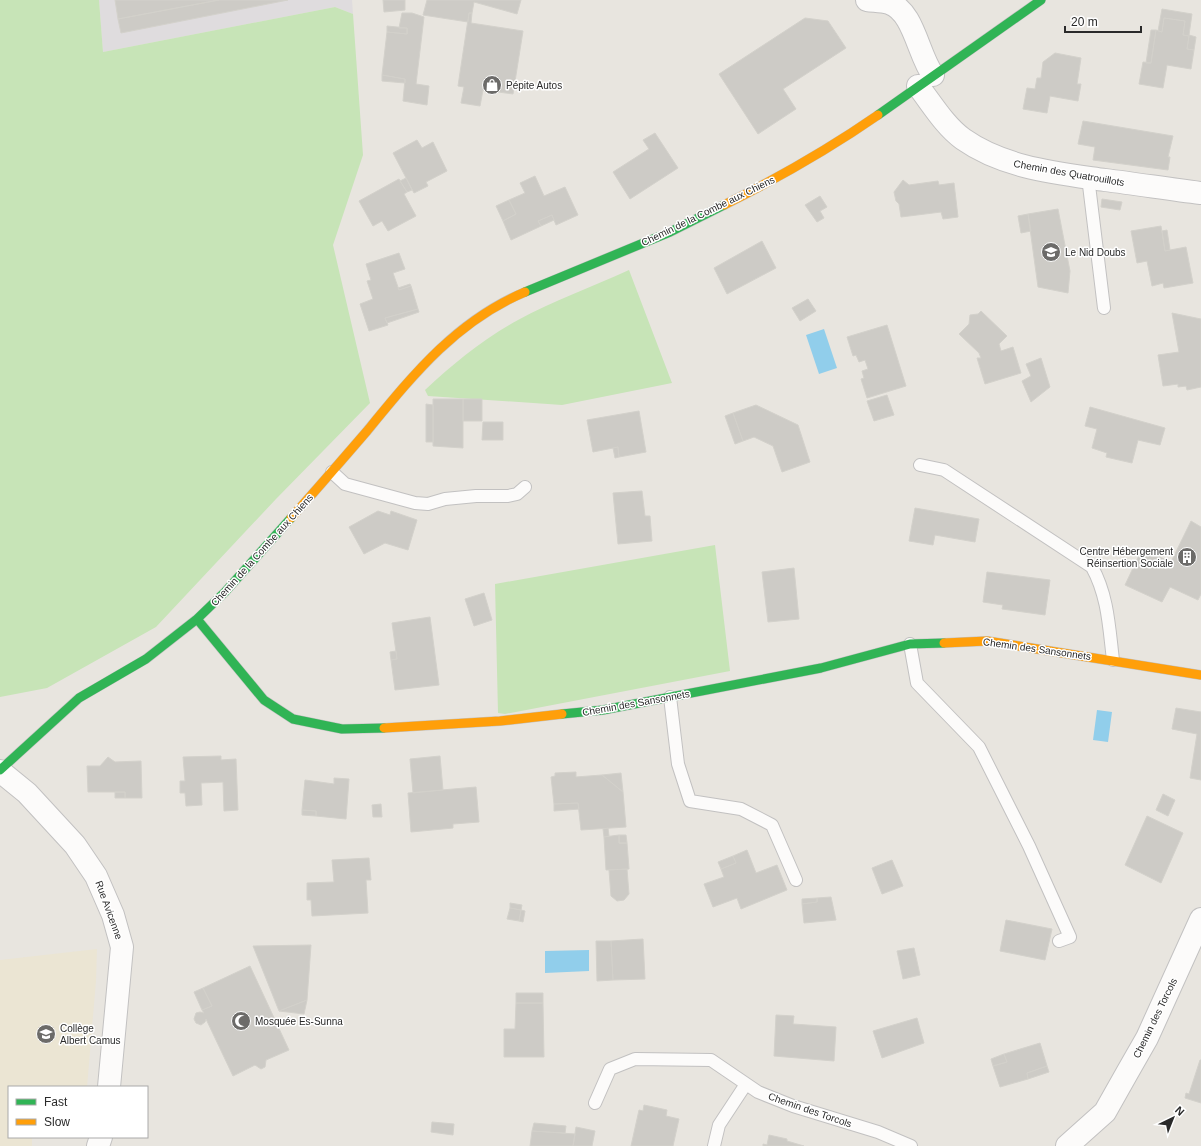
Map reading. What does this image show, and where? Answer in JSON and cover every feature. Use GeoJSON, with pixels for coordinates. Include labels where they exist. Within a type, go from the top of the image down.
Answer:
{"type":"FeatureCollection","features":[{"type":"Feature","properties":{"kind":"street"},"geometry":{"type":"LineString","coordinates":[[867,0],[905,4]]}},
{"type":"Feature","properties":{"kind":"street","name":"Chemin de la Combe aux Chiens"},"geometry":{"type":"LineString","coordinates":[[0,770],[79,698],[146,658],[197,619],[225,592],[332,472],[420,367],[457,333],[514,297],[670,232],[740,198],[835,145],[1042,0]]}},
{"type":"Feature","properties":{"kind":"street","name":"Chemin des Quatrouillots"},"geometry":{"type":"LineString","coordinates":[[905,4],[908,20],[926,66],[925,81],[949,126],[962,138],[985,153],[1010,163],[1088,177],[1201,193]]}},
{"type":"Feature","properties":{"kind":"street","name":"Chemin des Sansonnets"},"geometry":{"type":"LineString","coordinates":[[197,619],[264,700],[293,719],[342,729],[408,728],[500,721],[603,710],[821,668],[910,644],[987,641],[1201,675]]}},
{"type":"Feature","properties":{"kind":"street","name":"Rue Avicenne"},"geometry":{"type":"LineString","coordinates":[[0,770],[27,793],[75,845],[96,876],[113,915],[122,947],[109,1086]]}},
{"type":"Feature","properties":{"kind":"street","name":"Chemin des Torcols"},"geometry":{"type":"LineString","coordinates":[[1067,1146],[1105,1112],[1147,1038],[1201,919]]}},
{"type":"Feature","properties":{"kind":"lane"},"geometry":{"type":"LineString","coordinates":[[1088,177],[1104,308]]}},
{"type":"Feature","properties":{"kind":"lane"},"geometry":{"type":"LineString","coordinates":[[920,465],[944,470],[1092,567],[1099,580],[1107,602],[1113,660]]}},
{"type":"Feature","properties":{"kind":"lane"},"geometry":{"type":"LineString","coordinates":[[332,472],[345,484],[415,503],[428,504],[445,499],[476,496],[508,496],[517,494],[524,487]]}},
{"type":"Feature","properties":{"kind":"lane"},"geometry":{"type":"LineString","coordinates":[[910,644],[917,683],[979,747],[1029,846],[1070,937],[1059,941]]}},
{"type":"Feature","properties":{"kind":"lane"},"geometry":{"type":"LineString","coordinates":[[670,697],[678,764],[690,801],[741,809],[772,825],[796,880]]}},
{"type":"Feature","properties":{"kind":"lane","name":"Chemin des Torcols"},"geometry":{"type":"LineString","coordinates":[[595,1103],[610,1069],[635,1059],[711,1060],[758,1092],[793,1106],[878,1132],[911,1146]]}},
{"type":"Feature","properties":{"kind":"lane"},"geometry":{"type":"LineString","coordinates":[[714,1146],[719,1125],[746,1084]]}},
{"type":"Feature","properties":{"kind":"shaded area"},"geometry":{"type":"Polygon","coordinates":[[[99,0],[352,0],[353,14],[335,7],[103,52],[99,0]]]}},
{"type":"Feature","properties":{"kind":"shaded area","name":"Collège Albert Camus"},"geometry":{"type":"Polygon","coordinates":[[[97,949],[96,981],[87,1086],[8,1086],[8,1138],[32,1138],[32,1146],[0,1146],[0,960],[97,949]]]}},
{"type":"Feature","properties":{"kind":"green space"},"geometry":{"type":"Polygon","coordinates":[[[0,0],[99,0],[103,52],[335,7],[353,14],[363,155],[333,245],[370,403],[276,499],[156,627],[47,688],[0,697],[0,0]]]}},
{"type":"Feature","properties":{"kind":"green space"},"geometry":{"type":"Polygon","coordinates":[[[629,270],[672,383],[562,405],[428,396],[425,390],[436,380],[469,352],[505,327],[545,307],[629,270]]]}},
{"type":"Feature","properties":{"kind":"green space"},"geometry":{"type":"Polygon","coordinates":[[[715,545],[730,671],[505,714],[498,713],[495,584],[715,545]]]}},
{"type":"Feature","properties":{"kind":"water"},"geometry":{"type":"Polygon","coordinates":[[[824,329],[837,368],[819,374],[806,335],[824,329]]]}},
{"type":"Feature","properties":{"kind":"water"},"geometry":{"type":"Polygon","coordinates":[[[1097,710],[1112,712],[1108,742],[1093,740],[1097,710]]]}},
{"type":"Feature","properties":{"kind":"water"},"geometry":{"type":"Polygon","coordinates":[[[589,950],[589,971],[545,973],[545,951],[589,950]]]}},
{"type":"Feature","properties":{"kind":"building"},"geometry":{"type":"Polygon","coordinates":[[[115,0],[219,0],[118,19],[115,0]]]}},
{"type":"Feature","properties":{"kind":"building"},"geometry":{"type":"Polygon","coordinates":[[[219,0],[288,0],[121,33],[118,19],[219,0]]]}},
{"type":"Feature","properties":{"kind":"building"},"geometry":{"type":"Polygon","coordinates":[[[383,0],[405,0],[405,10],[384,12],[383,0]]]}},
{"type":"Feature","properties":{"kind":"building"},"geometry":{"type":"Polygon","coordinates":[[[427,0],[521,0],[517,14],[474,2],[472,13],[469,13],[468,22],[423,15],[427,0]]]}},
{"type":"Feature","properties":{"kind":"building"},"geometry":{"type":"Polygon","coordinates":[[[1162,9],[1192,14],[1189,35],[1196,37],[1194,50],[1187,49],[1189,36],[1183,35],[1185,21],[1164,18],[1162,32],[1158,31],[1162,9]]]}},
{"type":"Feature","properties":{"kind":"building"},"geometry":{"type":"Polygon","coordinates":[[[402,13],[412,13],[424,17],[416,84],[429,86],[427,105],[403,101],[405,79],[382,75],[387,32],[407,34],[407,28],[399,28],[402,13]]]}},
{"type":"Feature","properties":{"kind":"building"},"geometry":{"type":"Polygon","coordinates":[[[469,13],[472,13],[471,23],[523,31],[513,94],[483,90],[480,106],[461,103],[464,87],[458,86],[469,13]]]}},
{"type":"Feature","properties":{"kind":"building"},"geometry":{"type":"Polygon","coordinates":[[[805,18],[828,21],[846,48],[783,89],[796,109],[758,134],[719,74],[805,18]]]}},
{"type":"Feature","properties":{"kind":"building"},"geometry":{"type":"Polygon","coordinates":[[[1164,18],[1185,21],[1183,35],[1189,36],[1187,49],[1194,50],[1191,69],[1167,65],[1163,88],[1139,84],[1143,62],[1151,63],[1156,30],[1162,32],[1164,18]]]}},
{"type":"Feature","properties":{"kind":"building"},"geometry":{"type":"Polygon","coordinates":[[[387,26],[407,28],[407,34],[387,32],[387,26]]]}},
{"type":"Feature","properties":{"kind":"building"},"geometry":{"type":"Polygon","coordinates":[[[1151,30],[1156,30],[1151,63],[1146,63],[1151,30]]]}},
{"type":"Feature","properties":{"kind":"building"},"geometry":{"type":"Polygon","coordinates":[[[1055,53],[1081,58],[1077,84],[1081,84],[1078,101],[1050,96],[1047,113],[1023,109],[1027,88],[1035,89],[1037,78],[1041,78],[1043,62],[1055,53]]]}},
{"type":"Feature","properties":{"kind":"building"},"geometry":{"type":"Polygon","coordinates":[[[382,75],[405,79],[405,83],[382,81],[382,75]]]}},
{"type":"Feature","properties":{"kind":"building"},"geometry":{"type":"Polygon","coordinates":[[[1083,121],[1173,136],[1168,157],[1170,157],[1168,170],[1093,160],[1095,147],[1078,144],[1083,121]]]}},
{"type":"Feature","properties":{"kind":"building"},"geometry":{"type":"Polygon","coordinates":[[[655,133],[678,168],[630,199],[613,172],[649,149],[643,140],[655,133]]]}},
{"type":"Feature","properties":{"kind":"building"},"geometry":{"type":"Polygon","coordinates":[[[417,140],[422,148],[433,142],[447,171],[426,182],[428,186],[414,193],[393,153],[417,140]]]}},
{"type":"Feature","properties":{"kind":"building"},"geometry":{"type":"Polygon","coordinates":[[[535,176],[544,196],[565,187],[578,215],[556,225],[552,215],[538,221],[541,226],[511,240],[503,221],[516,214],[509,200],[525,193],[520,183],[535,176]]]}},
{"type":"Feature","properties":{"kind":"building"},"geometry":{"type":"Polygon","coordinates":[[[406,178],[412,190],[407,192],[400,181],[406,178]]]}},
{"type":"Feature","properties":{"kind":"building"},"geometry":{"type":"Polygon","coordinates":[[[399,179],[407,192],[404,194],[416,216],[388,231],[382,221],[373,226],[359,201],[399,179]]]}},
{"type":"Feature","properties":{"kind":"building"},"geometry":{"type":"Polygon","coordinates":[[[903,180],[909,185],[938,181],[939,185],[954,183],[958,217],[943,219],[941,212],[901,217],[899,204],[896,201],[894,192],[903,180]]]}},
{"type":"Feature","properties":{"kind":"building"},"geometry":{"type":"Polygon","coordinates":[[[820,196],[827,207],[820,211],[824,218],[817,222],[805,205],[820,196]]]}},
{"type":"Feature","properties":{"kind":"building"},"geometry":{"type":"Polygon","coordinates":[[[1102,199],[1122,202],[1120,210],[1101,207],[1102,199]]]}},
{"type":"Feature","properties":{"kind":"building"},"geometry":{"type":"Polygon","coordinates":[[[509,200],[516,214],[503,221],[496,206],[509,200]]]}},
{"type":"Feature","properties":{"kind":"building"},"geometry":{"type":"Polygon","coordinates":[[[1058,209],[1070,271],[1068,293],[1038,287],[1028,214],[1058,209]]]}},
{"type":"Feature","properties":{"kind":"building"},"geometry":{"type":"Polygon","coordinates":[[[1028,214],[1031,231],[1021,233],[1018,216],[1028,214]]]}},
{"type":"Feature","properties":{"kind":"building"},"geometry":{"type":"Polygon","coordinates":[[[552,215],[554,220],[541,226],[538,221],[552,215]]]}},
{"type":"Feature","properties":{"kind":"building"},"geometry":{"type":"Polygon","coordinates":[[[1161,226],[1165,251],[1186,247],[1193,283],[1164,288],[1163,283],[1152,286],[1147,261],[1137,263],[1131,231],[1161,226]]]}},
{"type":"Feature","properties":{"kind":"building"},"geometry":{"type":"Polygon","coordinates":[[[1167,230],[1170,250],[1165,251],[1162,231],[1167,230]]]}},
{"type":"Feature","properties":{"kind":"building"},"geometry":{"type":"Polygon","coordinates":[[[762,241],[776,268],[727,294],[714,268],[762,241]]]}},
{"type":"Feature","properties":{"kind":"building"},"geometry":{"type":"Polygon","coordinates":[[[399,253],[405,269],[393,273],[399,290],[411,286],[418,309],[385,318],[388,325],[369,331],[360,304],[373,299],[367,281],[371,280],[366,264],[399,253]]]}},
{"type":"Feature","properties":{"kind":"building"},"geometry":{"type":"Polygon","coordinates":[[[410,284],[411,286],[399,290],[398,288],[410,284]]]}},
{"type":"Feature","properties":{"kind":"building"},"geometry":{"type":"Polygon","coordinates":[[[808,299],[816,311],[800,321],[792,308],[808,299]]]}},
{"type":"Feature","properties":{"kind":"building"},"geometry":{"type":"Polygon","coordinates":[[[418,309],[419,312],[387,323],[385,318],[418,309]]]}},
{"type":"Feature","properties":{"kind":"building"},"geometry":{"type":"Polygon","coordinates":[[[981,311],[1007,336],[999,344],[1001,351],[1013,347],[1021,373],[985,384],[977,358],[981,358],[979,353],[959,334],[969,324],[970,315],[978,314],[981,311]]]}},
{"type":"Feature","properties":{"kind":"building"},"geometry":{"type":"Polygon","coordinates":[[[1172,313],[1201,319],[1201,387],[1187,390],[1186,386],[1178,387],[1178,384],[1163,386],[1158,355],[1179,352],[1172,313]]]}},
{"type":"Feature","properties":{"kind":"building"},"geometry":{"type":"Polygon","coordinates":[[[887,325],[906,386],[867,398],[861,379],[864,378],[862,371],[868,369],[865,360],[859,362],[856,355],[853,356],[847,337],[887,325]]]}},
{"type":"Feature","properties":{"kind":"building"},"geometry":{"type":"Polygon","coordinates":[[[1041,358],[1050,387],[1031,402],[1022,381],[1031,376],[1026,364],[1041,358]]]}},
{"type":"Feature","properties":{"kind":"building"},"geometry":{"type":"Polygon","coordinates":[[[887,395],[894,415],[874,421],[867,401],[887,395]]]}},
{"type":"Feature","properties":{"kind":"building"},"geometry":{"type":"Polygon","coordinates":[[[433,399],[463,399],[463,448],[433,446],[433,399]]]}},
{"type":"Feature","properties":{"kind":"building"},"geometry":{"type":"Polygon","coordinates":[[[463,399],[482,399],[482,421],[463,421],[463,399]]]}},
{"type":"Feature","properties":{"kind":"building"},"geometry":{"type":"Polygon","coordinates":[[[426,404],[433,405],[433,442],[426,442],[426,404]]]}},
{"type":"Feature","properties":{"kind":"building"},"geometry":{"type":"Polygon","coordinates":[[[756,405],[798,425],[810,462],[782,472],[773,446],[754,437],[743,441],[733,413],[756,405]]]}},
{"type":"Feature","properties":{"kind":"building"},"geometry":{"type":"Polygon","coordinates":[[[1090,407],[1165,428],[1160,445],[1138,440],[1132,463],[1106,457],[1107,453],[1092,448],[1097,429],[1085,426],[1090,407]]]}},
{"type":"Feature","properties":{"kind":"building"},"geometry":{"type":"Polygon","coordinates":[[[639,411],[646,452],[619,457],[618,447],[593,452],[587,420],[639,411]]]}},
{"type":"Feature","properties":{"kind":"building"},"geometry":{"type":"Polygon","coordinates":[[[733,413],[743,441],[735,444],[725,416],[733,413]]]}},
{"type":"Feature","properties":{"kind":"building"},"geometry":{"type":"Polygon","coordinates":[[[483,422],[503,422],[503,440],[482,440],[483,422]]]}},
{"type":"Feature","properties":{"kind":"building"},"geometry":{"type":"Polygon","coordinates":[[[618,447],[619,457],[615,458],[613,448],[618,447]]]}},
{"type":"Feature","properties":{"kind":"building"},"geometry":{"type":"Polygon","coordinates":[[[642,491],[645,516],[650,516],[652,541],[618,544],[613,493],[642,491]]]}},
{"type":"Feature","properties":{"kind":"building"},"geometry":{"type":"Polygon","coordinates":[[[915,508],[979,519],[975,542],[935,535],[933,545],[909,541],[915,508]]]}},
{"type":"Feature","properties":{"kind":"building"},"geometry":{"type":"Polygon","coordinates":[[[378,511],[390,515],[391,511],[417,520],[408,550],[385,543],[364,554],[349,527],[378,511]]]}},
{"type":"Feature","properties":{"kind":"building","name":"Centre Hébergement Réinsertion Sociale"},"geometry":{"type":"Polygon","coordinates":[[[1191,521],[1201,527],[1201,594],[1198,600],[1170,587],[1162,602],[1125,585],[1142,549],[1171,562],[1191,521]]]}},
{"type":"Feature","properties":{"kind":"building"},"geometry":{"type":"Polygon","coordinates":[[[794,568],[799,619],[768,622],[762,572],[794,568]]]}},
{"type":"Feature","properties":{"kind":"building"},"geometry":{"type":"Polygon","coordinates":[[[987,572],[1050,580],[1045,615],[1002,609],[1003,605],[983,602],[987,572]]]}},
{"type":"Feature","properties":{"kind":"building"},"geometry":{"type":"Polygon","coordinates":[[[484,593],[492,620],[474,626],[465,599],[484,593]]]}},
{"type":"Feature","properties":{"kind":"building"},"geometry":{"type":"Polygon","coordinates":[[[430,617],[439,685],[395,690],[391,660],[397,659],[392,623],[430,617]]]}},
{"type":"Feature","properties":{"kind":"building"},"geometry":{"type":"Polygon","coordinates":[[[396,651],[397,659],[391,660],[390,652],[396,651]]]}},
{"type":"Feature","properties":{"kind":"building"},"geometry":{"type":"Polygon","coordinates":[[[1176,708],[1201,712],[1201,780],[1190,778],[1197,734],[1172,729],[1176,708]]]}},
{"type":"Feature","properties":{"kind":"building"},"geometry":{"type":"Polygon","coordinates":[[[221,756],[221,760],[236,759],[238,810],[224,811],[223,782],[201,783],[202,805],[186,806],[185,793],[180,793],[180,781],[185,781],[183,757],[221,756]]]}},
{"type":"Feature","properties":{"kind":"building"},"geometry":{"type":"Polygon","coordinates":[[[440,756],[443,790],[413,793],[410,759],[440,756]]]}},
{"type":"Feature","properties":{"kind":"building"},"geometry":{"type":"Polygon","coordinates":[[[108,757],[115,762],[141,761],[142,798],[125,798],[125,792],[88,792],[87,766],[100,766],[108,757]]]}},
{"type":"Feature","properties":{"kind":"building"},"geometry":{"type":"Polygon","coordinates":[[[576,772],[576,777],[602,775],[623,792],[626,827],[581,830],[578,803],[554,804],[551,777],[555,776],[555,773],[576,772]]]}},
{"type":"Feature","properties":{"kind":"building"},"geometry":{"type":"Polygon","coordinates":[[[621,773],[623,792],[602,775],[621,773]]]}},
{"type":"Feature","properties":{"kind":"building"},"geometry":{"type":"Polygon","coordinates":[[[334,778],[349,779],[346,819],[316,816],[316,811],[302,810],[305,780],[334,784],[334,778]]]}},
{"type":"Feature","properties":{"kind":"building"},"geometry":{"type":"Polygon","coordinates":[[[476,787],[479,822],[453,824],[453,828],[411,832],[408,793],[476,787]]]}},
{"type":"Feature","properties":{"kind":"building"},"geometry":{"type":"Polygon","coordinates":[[[115,792],[125,792],[125,798],[115,798],[115,792]]]}},
{"type":"Feature","properties":{"kind":"building"},"geometry":{"type":"Polygon","coordinates":[[[1163,794],[1175,800],[1168,816],[1156,810],[1163,794]]]}},
{"type":"Feature","properties":{"kind":"building"},"geometry":{"type":"Polygon","coordinates":[[[578,803],[579,809],[554,811],[554,804],[578,803]]]}},
{"type":"Feature","properties":{"kind":"building"},"geometry":{"type":"Polygon","coordinates":[[[381,804],[382,817],[373,817],[372,805],[381,804]]]}},
{"type":"Feature","properties":{"kind":"building"},"geometry":{"type":"Polygon","coordinates":[[[302,810],[316,811],[316,816],[302,815],[302,810]]]}},
{"type":"Feature","properties":{"kind":"building"},"geometry":{"type":"Polygon","coordinates":[[[1147,816],[1183,833],[1161,883],[1125,865],[1147,816]]]}},
{"type":"Feature","properties":{"kind":"building"},"geometry":{"type":"Polygon","coordinates":[[[608,828],[609,836],[604,837],[603,829],[608,828]]]}},
{"type":"Feature","properties":{"kind":"building"},"geometry":{"type":"Polygon","coordinates":[[[619,835],[619,843],[627,843],[629,869],[606,870],[604,837],[619,835]]]}},
{"type":"Feature","properties":{"kind":"building"},"geometry":{"type":"Polygon","coordinates":[[[619,835],[626,835],[627,843],[619,843],[619,835]]]}},
{"type":"Feature","properties":{"kind":"building"},"geometry":{"type":"Polygon","coordinates":[[[747,850],[756,873],[777,865],[787,890],[741,909],[737,898],[713,907],[704,884],[724,877],[721,869],[736,863],[733,856],[747,850]]]}},
{"type":"Feature","properties":{"kind":"building"},"geometry":{"type":"Polygon","coordinates":[[[733,856],[736,863],[721,869],[718,862],[733,856]]]}},
{"type":"Feature","properties":{"kind":"building"},"geometry":{"type":"Polygon","coordinates":[[[369,858],[371,880],[366,880],[368,913],[312,916],[311,900],[307,900],[307,883],[334,882],[332,860],[369,858]]]}},
{"type":"Feature","properties":{"kind":"building"},"geometry":{"type":"Polygon","coordinates":[[[892,860],[903,886],[882,894],[872,868],[892,860]]]}},
{"type":"Feature","properties":{"kind":"building"},"geometry":{"type":"Polygon","coordinates":[[[627,869],[629,894],[624,900],[617,901],[611,896],[609,870],[627,869]]]}},
{"type":"Feature","properties":{"kind":"building"},"geometry":{"type":"Polygon","coordinates":[[[831,897],[836,920],[804,923],[802,904],[817,902],[817,898],[831,897]]]}},
{"type":"Feature","properties":{"kind":"building"},"geometry":{"type":"Polygon","coordinates":[[[817,898],[817,902],[802,904],[802,899],[817,898]]]}},
{"type":"Feature","properties":{"kind":"building"},"geometry":{"type":"Polygon","coordinates":[[[510,903],[522,905],[521,910],[510,908],[510,903]]]}},
{"type":"Feature","properties":{"kind":"building"},"geometry":{"type":"Polygon","coordinates":[[[510,908],[521,910],[519,921],[507,919],[510,908]]]}},
{"type":"Feature","properties":{"kind":"building"},"geometry":{"type":"Polygon","coordinates":[[[521,910],[525,911],[523,922],[519,921],[521,910]]]}},
{"type":"Feature","properties":{"kind":"building"},"geometry":{"type":"Polygon","coordinates":[[[1006,920],[1052,929],[1045,960],[1000,951],[1006,920]]]}},
{"type":"Feature","properties":{"kind":"building"},"geometry":{"type":"Polygon","coordinates":[[[643,939],[645,979],[613,980],[611,941],[643,939]]]}},
{"type":"Feature","properties":{"kind":"building"},"geometry":{"type":"Polygon","coordinates":[[[596,941],[611,941],[613,980],[597,981],[596,941]]]}},
{"type":"Feature","properties":{"kind":"building"},"geometry":{"type":"Polygon","coordinates":[[[311,945],[307,1000],[279,1011],[253,946],[311,945]]]}},
{"type":"Feature","properties":{"kind":"building"},"geometry":{"type":"Polygon","coordinates":[[[914,948],[920,975],[903,979],[897,951],[914,948]]]}},
{"type":"Feature","properties":{"kind":"building","name":"Mosquée Es-Sunna"},"geometry":{"type":"Polygon","coordinates":[[[250,966],[289,1050],[266,1060],[265,1067],[261,1069],[255,1065],[233,1076],[206,1019],[201,1025],[196,1023],[194,1019],[196,1013],[204,1013],[202,1010],[212,1006],[203,988],[250,966]]]}},
{"type":"Feature","properties":{"kind":"building"},"geometry":{"type":"Polygon","coordinates":[[[203,988],[212,1006],[202,1010],[194,992],[203,988]]]}},
{"type":"Feature","properties":{"kind":"building"},"geometry":{"type":"Polygon","coordinates":[[[516,993],[543,993],[543,1003],[516,1003],[516,993]]]}},
{"type":"Feature","properties":{"kind":"building"},"geometry":{"type":"Polygon","coordinates":[[[307,1000],[304,1014],[279,1011],[307,1000]]]}},
{"type":"Feature","properties":{"kind":"building"},"geometry":{"type":"Polygon","coordinates":[[[516,1003],[543,1003],[544,1057],[504,1057],[504,1029],[515,1029],[516,1003]]]}},
{"type":"Feature","properties":{"kind":"building"},"geometry":{"type":"Polygon","coordinates":[[[776,1015],[794,1016],[793,1024],[836,1027],[834,1061],[774,1056],[776,1015]]]}},
{"type":"Feature","properties":{"kind":"building"},"geometry":{"type":"Polygon","coordinates":[[[917,1018],[924,1043],[882,1058],[873,1031],[917,1018]]]}},
{"type":"Feature","properties":{"kind":"building"},"geometry":{"type":"Polygon","coordinates":[[[1040,1043],[1047,1066],[1027,1073],[1028,1079],[1000,1087],[993,1066],[1007,1062],[1004,1054],[1040,1043]]]}},
{"type":"Feature","properties":{"kind":"building"},"geometry":{"type":"Polygon","coordinates":[[[1004,1054],[1007,1062],[993,1066],[991,1059],[1004,1054]]]}},
{"type":"Feature","properties":{"kind":"building"},"geometry":{"type":"Polygon","coordinates":[[[1200,1060],[1201,1103],[1185,1098],[1186,1093],[1189,1094],[1200,1060]]]}},
{"type":"Feature","properties":{"kind":"building"},"geometry":{"type":"Polygon","coordinates":[[[1047,1066],[1049,1072],[1028,1079],[1027,1073],[1047,1066]]]}},
{"type":"Feature","properties":{"kind":"building"},"geometry":{"type":"Polygon","coordinates":[[[644,1105],[667,1110],[666,1116],[679,1119],[673,1146],[631,1146],[639,1110],[643,1111],[644,1105]]]}},
{"type":"Feature","properties":{"kind":"building"},"geometry":{"type":"Polygon","coordinates":[[[432,1122],[454,1124],[453,1135],[431,1132],[432,1122]]]}},
{"type":"Feature","properties":{"kind":"building"},"geometry":{"type":"Polygon","coordinates":[[[534,1123],[566,1126],[565,1133],[532,1131],[534,1123]]]}},
{"type":"Feature","properties":{"kind":"building"},"geometry":{"type":"Polygon","coordinates":[[[576,1127],[595,1131],[592,1146],[573,1146],[576,1127]]]}},
{"type":"Feature","properties":{"kind":"building"},"geometry":{"type":"Polygon","coordinates":[[[532,1131],[575,1134],[573,1146],[530,1146],[532,1131]]]}},
{"type":"Feature","properties":{"kind":"building"},"geometry":{"type":"Polygon","coordinates":[[[769,1135],[787,1139],[787,1141],[804,1146],[763,1146],[763,1144],[767,1145],[769,1135]]]}},
{"type":"Feature","properties":{"kind":"traffic: fast"},"geometry":{"type":"LineString","coordinates":[[878,115],[1041,0]]}},
{"type":"Feature","properties":{"kind":"traffic: fast"},"geometry":{"type":"LineString","coordinates":[[525,292],[670,232],[724,205]]}},
{"type":"Feature","properties":{"kind":"traffic: fast"},"geometry":{"type":"LineString","coordinates":[[0,770],[79,698],[146,659],[197,619],[225,592],[291,518]]}},
{"type":"Feature","properties":{"kind":"traffic: fast"},"geometry":{"type":"LineString","coordinates":[[197,619],[264,700],[293,719],[342,729],[384,728]]}},
{"type":"Feature","properties":{"kind":"traffic: fast"},"geometry":{"type":"LineString","coordinates":[[562,714],[603,710],[821,668],[910,644],[944,643]]}},
{"type":"Feature","properties":{"kind":"traffic: slow"},"geometry":{"type":"LineString","coordinates":[[724,205],[803,163],[878,115]]}},
{"type":"Feature","properties":{"kind":"traffic: slow"},"geometry":{"type":"LineString","coordinates":[[291,518],[401,390],[437,351],[478,318],[500,304],[525,292]]}},
{"type":"Feature","properties":{"kind":"traffic: slow"},"geometry":{"type":"LineString","coordinates":[[944,643],[987,641],[1201,675]]}},
{"type":"Feature","properties":{"kind":"traffic: slow"},"geometry":{"type":"LineString","coordinates":[[384,728],[500,721],[562,714]]}},
{"type":"Feature","properties":{"kind":"place","name":"Pépite Autos"},"geometry":{"type":"Point","coordinates":[492,85]}},
{"type":"Feature","properties":{"kind":"place","name":"Le Nid Doubs"},"geometry":{"type":"Point","coordinates":[1051,252]}},
{"type":"Feature","properties":{"kind":"place","name":"Centre Hébergement Réinsertion Sociale"},"geometry":{"type":"Point","coordinates":[1187,557]}},
{"type":"Feature","properties":{"kind":"place","name":"Mosquée Es-Sunna"},"geometry":{"type":"Point","coordinates":[241,1021]}},
{"type":"Feature","properties":{"kind":"place","name":"Collège Albert Camus"},"geometry":{"type":"Point","coordinates":[46,1034]}}]}
